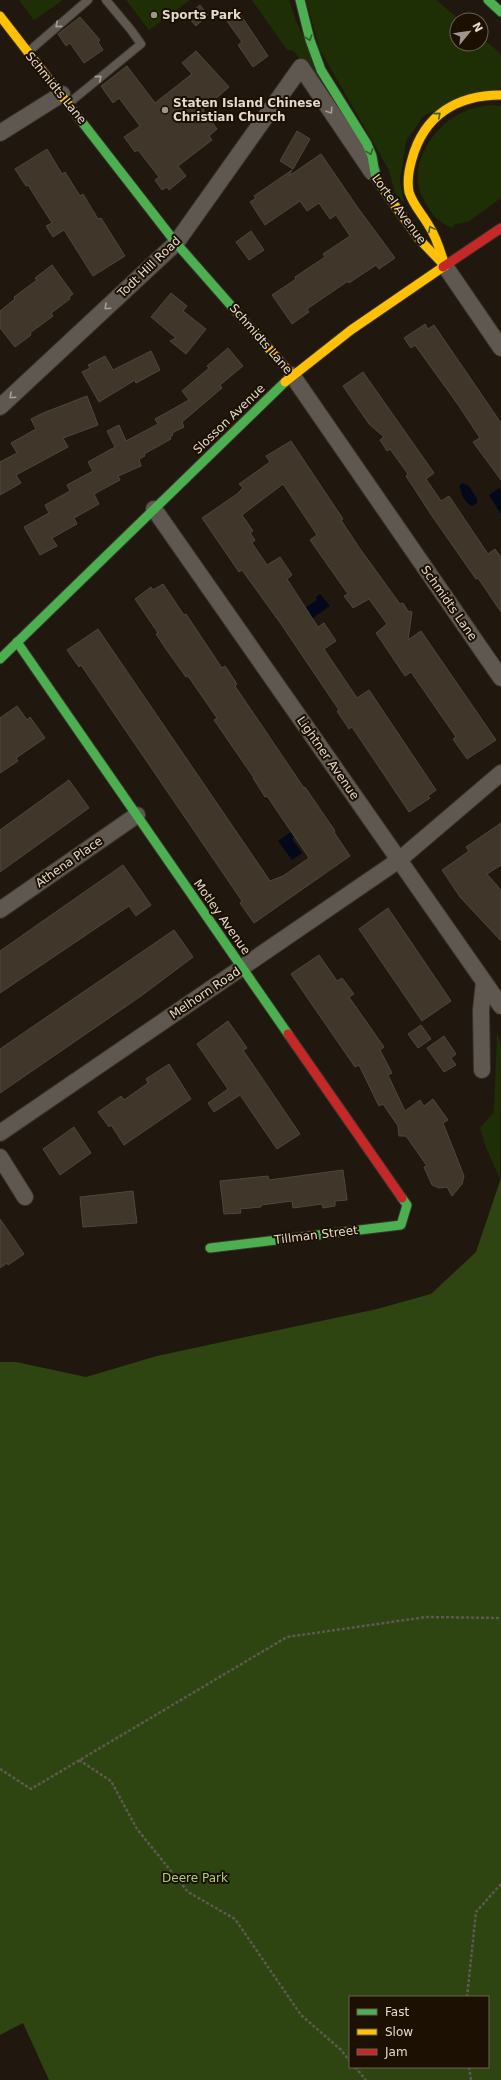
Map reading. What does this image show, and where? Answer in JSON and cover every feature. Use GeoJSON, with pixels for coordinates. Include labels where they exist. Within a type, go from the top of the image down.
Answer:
{"type":"FeatureCollection","features":[{"type":"Feature","properties":{"kind":"main road"},"geometry":{"type":"LineString","coordinates":[[300,0],[310,40],[318,63],[336,96],[367,144],[372,156],[376,179]]}},
{"type":"Feature","properties":{"kind":"main road"},"geometry":{"type":"LineString","coordinates":[[488,0],[501,12]]}},
{"type":"Feature","properties":{"kind":"main road","name":"Schmidts Lane"},"geometry":{"type":"LineString","coordinates":[[0,16],[27,52],[66,99],[176,243],[292,375]]}},
{"type":"Feature","properties":{"kind":"main road"},"geometry":{"type":"LineString","coordinates":[[445,266],[432,230],[410,194],[409,171],[413,150],[428,124],[449,106],[478,96],[501,95]]}},
{"type":"Feature","properties":{"kind":"main road","name":"Lortel Avenue"},"geometry":{"type":"LineString","coordinates":[[376,179],[419,239],[445,266]]}},
{"type":"Feature","properties":{"kind":"main road","name":"Slosson Avenue"},"geometry":{"type":"LineString","coordinates":[[0,659],[292,375],[351,330],[501,228]]}},
{"type":"Feature","properties":{"kind":"main road","name":"Motley Avenue"},"geometry":{"type":"LineString","coordinates":[[18,642],[407,1206]]}},
{"type":"Feature","properties":{"kind":"main road","name":"Tillman Street"},"geometry":{"type":"LineString","coordinates":[[210,1248],[401,1225],[407,1206]]}},
{"type":"Feature","properties":{"kind":"street","name":"Lortel Avenue"},"geometry":{"type":"LineString","coordinates":[[301,67],[376,179]]}},
{"type":"Feature","properties":{"kind":"street","name":"Todt Hill Road"},"geometry":{"type":"LineString","coordinates":[[0,407],[176,243],[301,67]]}},
{"type":"Feature","properties":{"kind":"street"},"geometry":{"type":"LineString","coordinates":[[0,133],[66,99]]}},
{"type":"Feature","properties":{"kind":"street","name":"Lortel Avenue"},"geometry":{"type":"LineString","coordinates":[[445,266],[501,348]]}},
{"type":"Feature","properties":{"kind":"street","name":"Schmidts Lane"},"geometry":{"type":"LineString","coordinates":[[292,375],[501,678]]}},
{"type":"Feature","properties":{"kind":"street","name":"Lightner Avenue"},"geometry":{"type":"LineString","coordinates":[[154,509],[501,1006]]}},
{"type":"Feature","properties":{"kind":"street","name":"Melhorn Road"},"geometry":{"type":"LineString","coordinates":[[0,1133],[399,860],[501,773]]}},
{"type":"Feature","properties":{"kind":"street","name":"Athena Place"},"geometry":{"type":"LineString","coordinates":[[0,910],[137,815]]}},
{"type":"Feature","properties":{"kind":"street"},"geometry":{"type":"LineString","coordinates":[[482,1070],[481,1010],[484,982]]}},
{"type":"Feature","properties":{"kind":"street"},"geometry":{"type":"LineString","coordinates":[[0,1157],[25,1197]]}},
{"type":"Feature","properties":{"kind":"lane"},"geometry":{"type":"LineString","coordinates":[[27,52],[88,0]]}},
{"type":"Feature","properties":{"kind":"lane"},"geometry":{"type":"LineString","coordinates":[[66,99],[140,44],[131,30],[106,0]]}},
{"type":"Feature","properties":{"kind":"path"},"geometry":{"type":"LineString","coordinates":[[0,1769],[31,1789],[287,1637],[426,1617],[501,1618]]}},
{"type":"Feature","properties":{"kind":"path"},"geometry":{"type":"LineString","coordinates":[[79,1760],[111,1781],[137,1829],[188,1892],[235,1919],[301,2015],[340,2049],[349,2060]]}},
{"type":"Feature","properties":{"kind":"path"},"geometry":{"type":"LineString","coordinates":[[467,1996],[476,1912],[501,1884]]}},
{"type":"Feature","properties":{"kind":"path"},"geometry":{"type":"LineString","coordinates":[[356,2068],[366,2080]]}},
{"type":"Feature","properties":{"kind":"path"},"geometry":{"type":"LineString","coordinates":[[469,2068],[471,2080]]}},
{"type":"Feature","properties":{"kind":"green space"},"geometry":{"type":"Polygon","coordinates":[[[19,0],[63,0],[34,20],[19,0]]]}},
{"type":"Feature","properties":{"kind":"green space","name":"Sports Park"},"geometry":{"type":"Polygon","coordinates":[[[126,0],[190,0],[149,30],[126,0]]]}},
{"type":"Feature","properties":{"kind":"green space"},"geometry":{"type":"Polygon","coordinates":[[[252,0],[289,0],[296,21],[354,139],[294,51],[287,50],[252,0]]]}},
{"type":"Feature","properties":{"kind":"green space"},"geometry":{"type":"Polygon","coordinates":[[[306,0],[436,0],[450,12],[449,12],[449,52],[489,52],[489,44],[501,54],[501,88],[424,115],[406,141],[400,180],[404,203],[395,193],[389,170],[320,50],[306,0]]]}},
{"type":"Feature","properties":{"kind":"green space"},"geometry":{"type":"Polygon","coordinates":[[[491,105],[501,106],[501,198],[468,222],[455,224],[452,228],[436,218],[425,202],[419,188],[419,165],[428,144],[435,134],[452,118],[465,111],[491,105]]]}},
{"type":"Feature","properties":{"kind":"green space"},"geometry":{"type":"Polygon","coordinates":[[[497,1032],[501,1044],[500,1179],[485,1145],[480,1128],[494,1112],[497,1032]]]}},
{"type":"Feature","properties":{"kind":"green space","name":"Deere Park"},"geometry":{"type":"Polygon","coordinates":[[[501,1178],[501,2080],[49,2080],[23,2023],[0,2035],[0,1362],[16,1362],[86,1377],[157,1356],[377,1309],[431,1294],[476,1252],[501,1178]]]}},
{"type":"Feature","properties":{"kind":"water"},"geometry":{"type":"Polygon","coordinates":[[[463,483],[469,486],[477,499],[477,503],[472,506],[465,500],[462,494],[459,486],[463,483]]]}},
{"type":"Feature","properties":{"kind":"water"},"geometry":{"type":"Polygon","coordinates":[[[499,488],[501,491],[501,514],[489,495],[499,488]]]}},
{"type":"Feature","properties":{"kind":"water"},"geometry":{"type":"Polygon","coordinates":[[[320,594],[330,606],[310,620],[303,609],[317,600],[316,597],[320,594]]]}},
{"type":"Feature","properties":{"kind":"water"},"geometry":{"type":"Polygon","coordinates":[[[291,832],[294,837],[292,839],[302,853],[292,860],[278,841],[291,832]]]}},
{"type":"Feature","properties":{"kind":"building"},"geometry":{"type":"Polygon","coordinates":[[[200,5],[208,15],[196,26],[187,16],[200,5]]]}},
{"type":"Feature","properties":{"kind":"building"},"geometry":{"type":"Polygon","coordinates":[[[236,8],[268,56],[253,67],[238,45],[242,42],[224,17],[236,8]]]}},
{"type":"Feature","properties":{"kind":"building"},"geometry":{"type":"Polygon","coordinates":[[[80,17],[100,40],[98,42],[103,50],[84,63],[70,43],[66,46],[58,34],[80,17]]]}},
{"type":"Feature","properties":{"kind":"building"},"geometry":{"type":"Polygon","coordinates":[[[196,51],[229,87],[203,110],[217,129],[209,136],[212,140],[178,166],[186,176],[169,190],[167,187],[162,190],[155,180],[159,177],[138,150],[135,152],[124,137],[140,126],[119,98],[113,103],[101,86],[127,66],[155,103],[192,74],[182,63],[196,51]]]}},
{"type":"Feature","properties":{"kind":"building"},"geometry":{"type":"Polygon","coordinates":[[[297,131],[310,139],[293,169],[280,161],[297,131]]]}},
{"type":"Feature","properties":{"kind":"building"},"geometry":{"type":"Polygon","coordinates":[[[47,149],[62,174],[65,172],[80,196],[83,194],[98,219],[101,218],[125,256],[93,276],[64,230],[53,237],[46,226],[52,223],[28,185],[26,186],[15,169],[47,149]]]}},
{"type":"Feature","properties":{"kind":"building"},"geometry":{"type":"Polygon","coordinates":[[[321,154],[395,258],[379,269],[376,265],[349,283],[348,281],[307,309],[309,312],[292,324],[272,295],[296,279],[295,277],[325,257],[323,254],[350,236],[336,215],[330,219],[319,203],[307,211],[300,201],[265,225],[250,202],[256,198],[254,196],[292,170],[289,176],[321,154]]]}},
{"type":"Feature","properties":{"kind":"building"},"geometry":{"type":"Polygon","coordinates":[[[251,231],[264,250],[249,260],[236,242],[251,231]]]}},
{"type":"Feature","properties":{"kind":"building"},"geometry":{"type":"Polygon","coordinates":[[[52,265],[73,294],[69,297],[70,299],[51,313],[53,316],[30,333],[31,335],[15,347],[0,328],[0,311],[15,299],[14,297],[37,280],[35,278],[52,265]]]}},
{"type":"Feature","properties":{"kind":"building"},"geometry":{"type":"Polygon","coordinates":[[[171,293],[187,306],[183,311],[206,329],[186,354],[170,341],[176,338],[151,317],[171,293]]]}},
{"type":"Feature","properties":{"kind":"building"},"geometry":{"type":"Polygon","coordinates":[[[425,324],[428,329],[434,325],[501,423],[501,480],[473,442],[480,438],[459,406],[415,345],[411,348],[404,338],[425,324]]]}},
{"type":"Feature","properties":{"kind":"building"},"geometry":{"type":"Polygon","coordinates":[[[228,348],[243,366],[220,385],[222,388],[182,422],[184,427],[172,433],[173,435],[170,437],[171,439],[144,454],[145,456],[139,459],[141,466],[118,476],[120,480],[94,494],[99,504],[74,518],[77,524],[52,538],[57,546],[40,555],[24,527],[49,513],[45,505],[70,491],[67,485],[93,471],[88,462],[115,447],[107,431],[119,425],[126,441],[158,424],[155,419],[189,400],[182,391],[209,368],[207,366],[228,348]]]}},
{"type":"Feature","properties":{"kind":"building"},"geometry":{"type":"Polygon","coordinates":[[[151,351],[160,370],[136,383],[135,380],[99,402],[82,372],[90,368],[88,365],[105,356],[113,370],[151,351]]]}},
{"type":"Feature","properties":{"kind":"building"},"geometry":{"type":"Polygon","coordinates":[[[363,372],[434,473],[426,479],[441,501],[449,496],[488,554],[495,549],[501,557],[501,612],[432,516],[406,476],[408,474],[390,449],[387,451],[380,440],[384,437],[369,424],[343,386],[363,372]]]}},
{"type":"Feature","properties":{"kind":"building"},"geometry":{"type":"Polygon","coordinates":[[[87,396],[98,425],[63,438],[68,447],[16,475],[21,483],[0,495],[0,462],[17,453],[11,443],[36,429],[31,419],[87,396]]]}},
{"type":"Feature","properties":{"kind":"building"},"geometry":{"type":"Polygon","coordinates":[[[291,441],[343,519],[341,520],[358,546],[400,604],[403,603],[408,611],[412,612],[408,640],[421,631],[496,740],[467,759],[453,739],[456,737],[411,672],[405,676],[376,633],[387,624],[369,599],[353,608],[344,596],[348,594],[310,540],[317,535],[283,484],[242,515],[253,531],[250,533],[255,540],[252,543],[267,565],[280,557],[292,575],[287,579],[318,627],[324,623],[336,641],[324,649],[357,698],[369,690],[436,790],[428,796],[430,798],[409,812],[352,727],[349,729],[337,711],[339,710],[281,624],[242,570],[239,572],[202,518],[237,494],[243,488],[239,484],[270,462],[266,456],[291,441]]]}},
{"type":"Feature","properties":{"kind":"building"},"geometry":{"type":"Polygon","coordinates":[[[163,584],[184,615],[186,614],[222,668],[225,666],[237,684],[235,686],[335,831],[334,832],[350,856],[254,923],[240,903],[242,901],[81,665],[79,667],[67,650],[98,629],[270,881],[283,876],[309,858],[267,796],[265,797],[254,778],[214,720],[217,718],[188,676],[186,677],[168,652],[156,634],[158,633],[135,599],[151,587],[153,590],[163,584]]]}},
{"type":"Feature","properties":{"kind":"building"},"geometry":{"type":"Polygon","coordinates":[[[17,706],[27,720],[30,717],[45,738],[16,758],[18,761],[0,773],[0,718],[17,706]]]}},
{"type":"Feature","properties":{"kind":"building"},"geometry":{"type":"Polygon","coordinates":[[[69,780],[89,808],[0,872],[0,830],[69,780]]]}},
{"type":"Feature","properties":{"kind":"building"},"geometry":{"type":"Polygon","coordinates":[[[501,823],[501,865],[487,874],[501,890],[501,941],[460,897],[442,870],[469,851],[466,847],[501,823]]]}},
{"type":"Feature","properties":{"kind":"building"},"geometry":{"type":"Polygon","coordinates":[[[123,865],[151,905],[136,916],[129,906],[0,993],[0,951],[123,865]]]}},
{"type":"Feature","properties":{"kind":"building"},"geometry":{"type":"Polygon","coordinates":[[[388,908],[451,1001],[422,1021],[359,929],[388,908]]]}},
{"type":"Feature","properties":{"kind":"building"},"geometry":{"type":"Polygon","coordinates":[[[174,930],[193,957],[141,996],[0,1093],[0,1049],[174,930]]]}},
{"type":"Feature","properties":{"kind":"building"},"geometry":{"type":"Polygon","coordinates":[[[319,955],[337,981],[342,978],[354,994],[349,997],[384,1047],[380,1050],[392,1073],[388,1075],[405,1111],[420,1100],[424,1106],[433,1099],[448,1120],[443,1123],[464,1176],[462,1184],[452,1196],[447,1187],[439,1188],[432,1185],[424,1167],[427,1166],[406,1136],[399,1136],[398,1126],[383,1104],[379,1106],[359,1065],[355,1067],[291,974],[319,955]]]}},
{"type":"Feature","properties":{"kind":"building"},"geometry":{"type":"Polygon","coordinates":[[[228,1021],[247,1048],[243,1050],[300,1134],[277,1149],[240,1095],[214,1112],[208,1103],[228,1089],[197,1044],[228,1021]]]}},
{"type":"Feature","properties":{"kind":"building"},"geometry":{"type":"Polygon","coordinates":[[[421,1025],[431,1039],[418,1048],[408,1034],[421,1025]]]}},
{"type":"Feature","properties":{"kind":"building"},"geometry":{"type":"Polygon","coordinates":[[[444,1036],[456,1054],[451,1058],[456,1065],[444,1072],[427,1048],[444,1036]]]}},
{"type":"Feature","properties":{"kind":"building"},"geometry":{"type":"Polygon","coordinates":[[[169,1064],[191,1099],[124,1145],[111,1125],[109,1127],[98,1112],[121,1096],[124,1100],[148,1083],[146,1079],[169,1064]]]}},
{"type":"Feature","properties":{"kind":"building"},"geometry":{"type":"Polygon","coordinates":[[[74,1127],[91,1153],[60,1175],[43,1149],[74,1127]]]}},
{"type":"Feature","properties":{"kind":"building"},"geometry":{"type":"Polygon","coordinates":[[[343,1170],[347,1200],[335,1201],[335,1206],[323,1208],[322,1204],[293,1208],[292,1201],[261,1205],[261,1207],[240,1209],[241,1213],[224,1214],[220,1181],[268,1176],[269,1180],[343,1170]]]}},
{"type":"Feature","properties":{"kind":"building"},"geometry":{"type":"Polygon","coordinates":[[[133,1191],[137,1223],[83,1227],[80,1197],[133,1191]]]}},
{"type":"Feature","properties":{"kind":"building"},"geometry":{"type":"Polygon","coordinates":[[[0,1219],[24,1254],[8,1265],[7,1263],[0,1268],[0,1219]]]}},
{"type":"Feature","properties":{"kind":"traffic: fast"},"geometry":{"type":"LineString","coordinates":[[300,0],[310,40],[321,70],[367,144],[372,156],[376,179]]}},
{"type":"Feature","properties":{"kind":"traffic: fast"},"geometry":{"type":"LineString","coordinates":[[488,0],[501,12]]}},
{"type":"Feature","properties":{"kind":"traffic: fast"},"geometry":{"type":"LineString","coordinates":[[75,113],[176,243],[256,334]]}},
{"type":"Feature","properties":{"kind":"traffic: fast"},"geometry":{"type":"LineString","coordinates":[[0,659],[285,382]]}},
{"type":"Feature","properties":{"kind":"traffic: fast"},"geometry":{"type":"LineString","coordinates":[[17,642],[288,1034]]}},
{"type":"Feature","properties":{"kind":"traffic: fast"},"geometry":{"type":"LineString","coordinates":[[210,1248],[401,1225],[407,1205],[402,1198]]}},
{"type":"Feature","properties":{"kind":"traffic: slow"},"geometry":{"type":"LineString","coordinates":[[0,16],[75,113]]}},
{"type":"Feature","properties":{"kind":"traffic: slow"},"geometry":{"type":"LineString","coordinates":[[445,266],[434,235],[409,192],[408,184],[412,159],[417,144],[425,130],[444,110],[470,99],[501,95]]}},
{"type":"Feature","properties":{"kind":"traffic: slow"},"geometry":{"type":"LineString","coordinates":[[376,179],[419,239],[445,266]]}},
{"type":"Feature","properties":{"kind":"traffic: slow"},"geometry":{"type":"LineString","coordinates":[[285,382],[351,330],[443,267]]}},
{"type":"Feature","properties":{"kind":"traffic: slow"},"geometry":{"type":"LineString","coordinates":[[256,334],[292,375]]}},
{"type":"Feature","properties":{"kind":"traffic: jam"},"geometry":{"type":"LineString","coordinates":[[443,267],[501,228]]}},
{"type":"Feature","properties":{"kind":"traffic: jam"},"geometry":{"type":"LineString","coordinates":[[288,1034],[402,1198]]}},
{"type":"Feature","properties":{"kind":"place","name":"Sports Park"},"geometry":{"type":"Point","coordinates":[154,15]}},
{"type":"Feature","properties":{"kind":"place","name":"Staten Island Chinese Christian Church"},"geometry":{"type":"Point","coordinates":[165,110]}}]}
